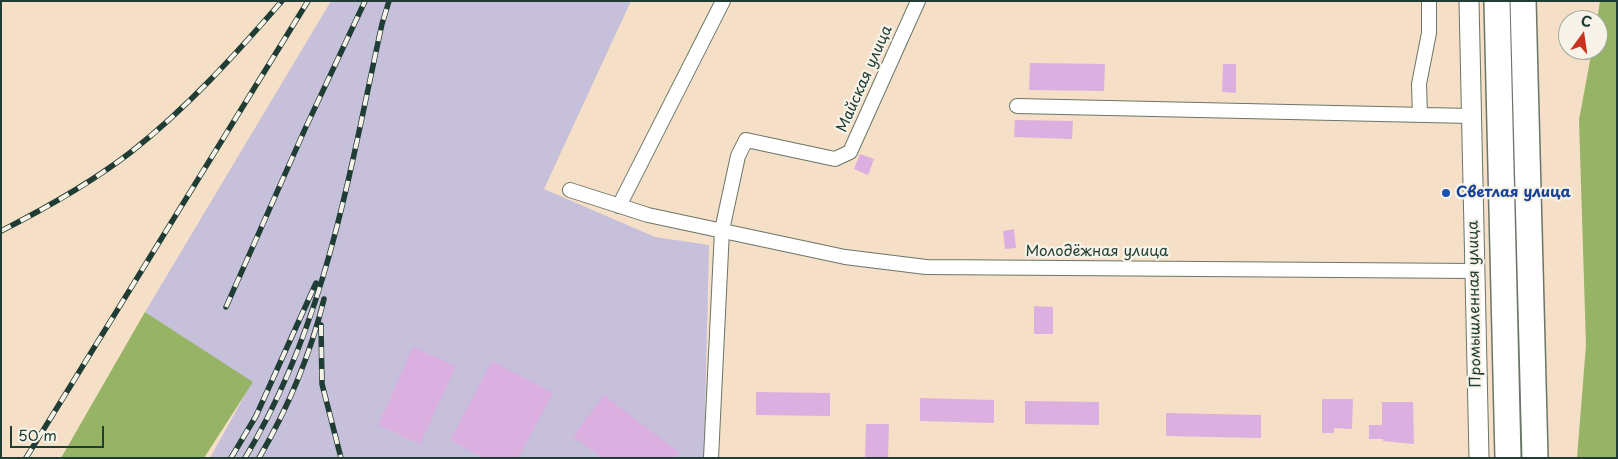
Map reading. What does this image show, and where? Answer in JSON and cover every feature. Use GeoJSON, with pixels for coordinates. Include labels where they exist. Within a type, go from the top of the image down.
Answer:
{"type":"FeatureCollection","features":[{"type":"Feature","properties":{"kind":"highway"},"geometry":{"type":"LineString","coordinates":[[1496,1],[1508,458]]}},
{"type":"Feature","properties":{"kind":"highway"},"geometry":{"type":"LineString","coordinates":[[1523,1],[1535,458]]}},
{"type":"Feature","properties":{"kind":"street"},"geometry":{"type":"LineString","coordinates":[[619,206],[724,1]]}},
{"type":"Feature","properties":{"kind":"street","name":"Майская улица"},"geometry":{"type":"LineString","coordinates":[[722,230],[738,156],[746,140],[835,159],[850,152],[918,1]]}},
{"type":"Feature","properties":{"kind":"street"},"geometry":{"type":"LineString","coordinates":[[1420,115],[1419,84],[1429,33],[1429,1]]}},
{"type":"Feature","properties":{"kind":"street","name":"Промышленная улица"},"geometry":{"type":"LineString","coordinates":[[1469,1],[1479,458]]}},
{"type":"Feature","properties":{"kind":"street"},"geometry":{"type":"LineString","coordinates":[[1017,106],[1471,116]]}},
{"type":"Feature","properties":{"kind":"street","name":"Молодёжная улица"},"geometry":{"type":"LineString","coordinates":[[570,190],[648,215],[845,257],[926,267],[1475,271]]}},
{"type":"Feature","properties":{"kind":"street"},"geometry":{"type":"LineString","coordinates":[[711,458],[722,230]]}},
{"type":"Feature","properties":{"kind":"shaded area"},"geometry":{"type":"Polygon","coordinates":[[[331,1],[631,1],[544,189],[655,237],[709,245],[704,458],[210,458],[252,382],[145,312],[331,1]]]}},
{"type":"Feature","properties":{"kind":"green space"},"geometry":{"type":"Polygon","coordinates":[[[1600,1],[1617,1],[1617,458],[1577,458],[1586,345],[1579,120],[1590,60],[1608,60],[1608,10],[1599,10],[1600,1]]]}},
{"type":"Feature","properties":{"kind":"green space"},"geometry":{"type":"Polygon","coordinates":[[[145,312],[253,382],[204,458],[61,458],[145,312]]]}},
{"type":"Feature","properties":{"kind":"building"},"geometry":{"type":"Polygon","coordinates":[[[1030,63],[1105,64],[1104,91],[1029,90],[1030,63]]]}},
{"type":"Feature","properties":{"kind":"building"},"geometry":{"type":"Polygon","coordinates":[[[1223,64],[1236,64],[1236,93],[1222,92],[1223,64]]]}},
{"type":"Feature","properties":{"kind":"building"},"geometry":{"type":"Polygon","coordinates":[[[1015,120],[1073,121],[1072,139],[1014,137],[1015,120]]]}},
{"type":"Feature","properties":{"kind":"building"},"geometry":{"type":"Polygon","coordinates":[[[860,154],[874,159],[868,175],[854,169],[860,154]]]}},
{"type":"Feature","properties":{"kind":"building"},"geometry":{"type":"Polygon","coordinates":[[[1014,229],[1016,248],[1005,249],[1003,231],[1014,229]]]}},
{"type":"Feature","properties":{"kind":"building"},"geometry":{"type":"Polygon","coordinates":[[[1034,306],[1053,307],[1053,334],[1034,334],[1034,306]]]}},
{"type":"Feature","properties":{"kind":"building"},"geometry":{"type":"Polygon","coordinates":[[[413,347],[456,366],[420,444],[378,425],[413,347]]]}},
{"type":"Feature","properties":{"kind":"building"},"geometry":{"type":"Polygon","coordinates":[[[492,361],[553,393],[518,458],[483,458],[450,440],[492,361]]]}},
{"type":"Feature","properties":{"kind":"building"},"geometry":{"type":"Polygon","coordinates":[[[756,392],[830,393],[830,416],[756,415],[756,392]]]}},
{"type":"Feature","properties":{"kind":"building"},"geometry":{"type":"Polygon","coordinates":[[[604,395],[679,452],[675,458],[602,458],[573,436],[604,395]]]}},
{"type":"Feature","properties":{"kind":"building"},"geometry":{"type":"Polygon","coordinates":[[[920,398],[994,400],[994,423],[920,421],[920,398]]]}},
{"type":"Feature","properties":{"kind":"building"},"geometry":{"type":"Polygon","coordinates":[[[1322,399],[1353,399],[1352,429],[1334,428],[1334,433],[1322,433],[1322,399]]]}},
{"type":"Feature","properties":{"kind":"building"},"geometry":{"type":"Polygon","coordinates":[[[1025,401],[1099,402],[1099,425],[1025,424],[1025,401]]]}},
{"type":"Feature","properties":{"kind":"building"},"geometry":{"type":"Polygon","coordinates":[[[1382,402],[1413,402],[1414,444],[1383,441],[1383,439],[1369,439],[1369,425],[1382,425],[1382,402]]]}},
{"type":"Feature","properties":{"kind":"building"},"geometry":{"type":"Polygon","coordinates":[[[1166,413],[1261,415],[1261,438],[1166,436],[1166,413]]]}},
{"type":"Feature","properties":{"kind":"building"},"geometry":{"type":"Polygon","coordinates":[[[866,424],[889,424],[888,458],[865,458],[866,424]]]}},
{"type":"Feature","properties":{"kind":"railway"},"geometry":{"type":"LineString","coordinates":[[1,231],[100,174],[152,135],[210,80],[282,1]]}},
{"type":"Feature","properties":{"kind":"railway"},"geometry":{"type":"LineString","coordinates":[[26,458],[308,1]]}},
{"type":"Feature","properties":{"kind":"railway"},"geometry":{"type":"LineString","coordinates":[[226,307],[305,129],[365,1]]}},
{"type":"Feature","properties":{"kind":"railway"},"geometry":{"type":"LineString","coordinates":[[245,458],[273,407],[296,355],[315,301],[332,247],[346,192],[382,24],[389,1]]}},
{"type":"Feature","properties":{"kind":"railway"},"geometry":{"type":"LineString","coordinates":[[231,458],[256,416],[316,283]]}},
{"type":"Feature","properties":{"kind":"railway"},"geometry":{"type":"LineString","coordinates":[[259,458],[289,401],[312,341],[324,299]]}},
{"type":"Feature","properties":{"kind":"railway"},"geometry":{"type":"LineString","coordinates":[[321,325],[322,384],[341,458]]}},
{"type":"Feature","properties":{"kind":"place","name":"Светлая улица"},"geometry":{"type":"Point","coordinates":[1446,193]}}]}
